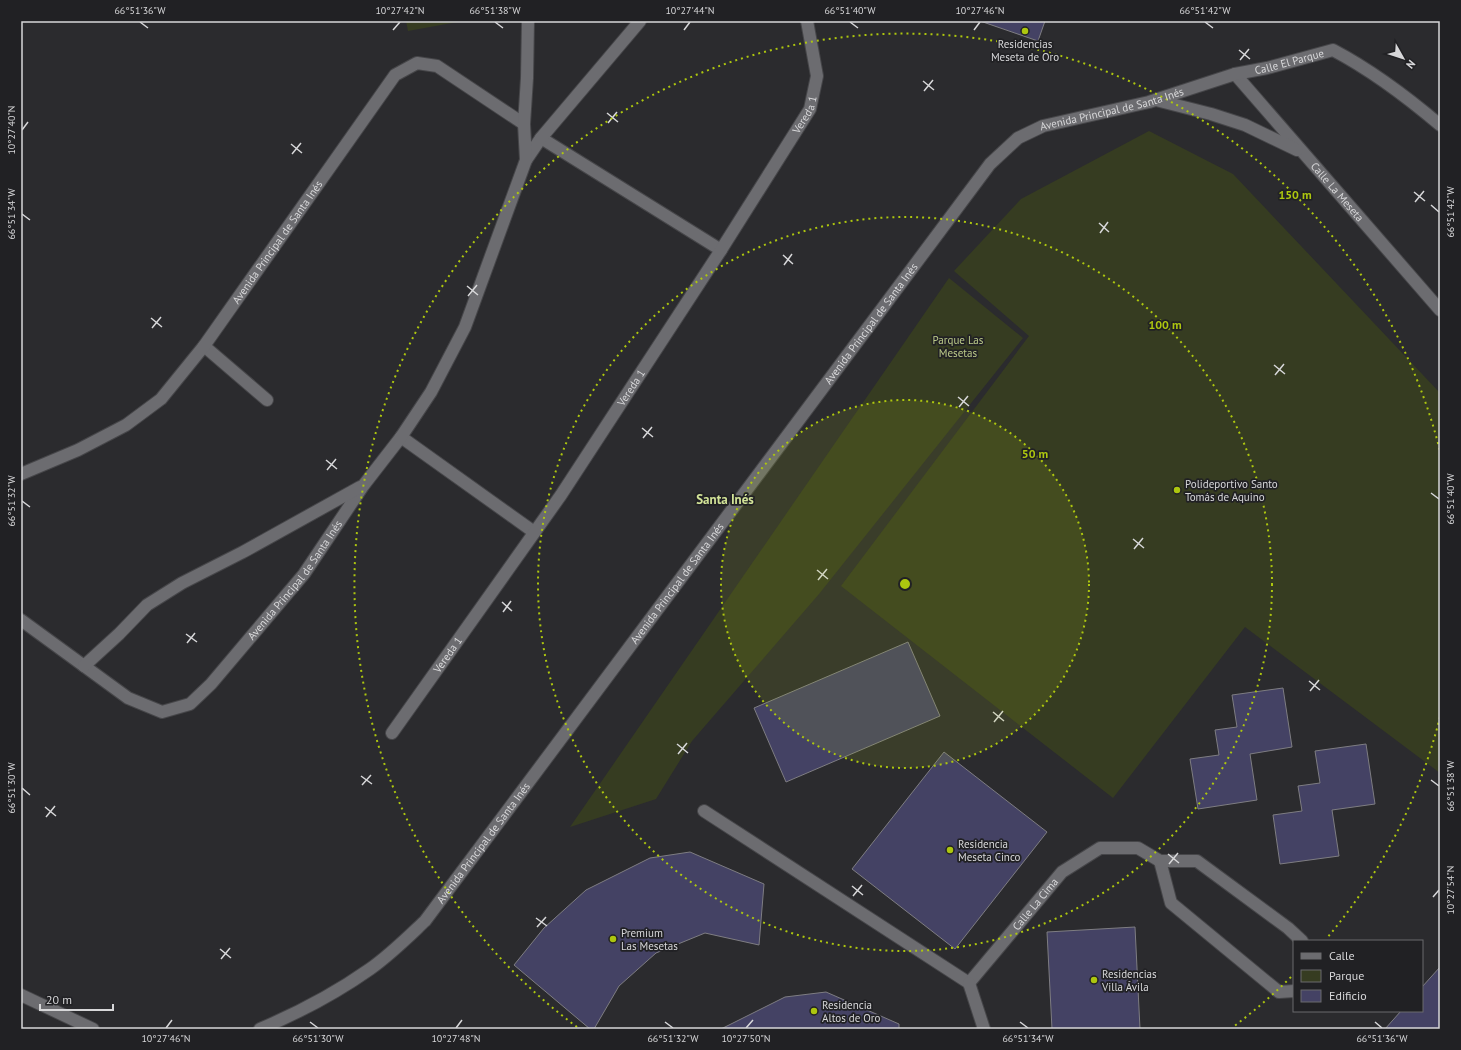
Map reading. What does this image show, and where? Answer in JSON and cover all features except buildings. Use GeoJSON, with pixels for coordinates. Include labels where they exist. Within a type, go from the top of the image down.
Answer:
{"type":"FeatureCollection","features":[{"type":"Feature","properties":{"kind":"street","name":"Avenida Principal de Santa Inés"},"geometry":{"type":"LineString","coordinates":[[21,620],[128,698],[162,712],[190,704],[211,684],[304,574],[363,486],[401,437],[431,392],[465,327],[526,160],[524,124],[527,78],[528,21]]}},
{"type":"Feature","properties":{"kind":"street"},"geometry":{"type":"LineString","coordinates":[[526,160],[541,138],[640,21]]}},
{"type":"Feature","properties":{"kind":"street","name":"Vereda 1"},"geometry":{"type":"LineString","coordinates":[[392,733],[565,488],[721,250],[810,110],[817,76],[807,21]]}},
{"type":"Feature","properties":{"kind":"street","name":"Calle El Parque"},"geometry":{"type":"LineString","coordinates":[[1235,74],[1267,68],[1332,50],[1356,62],[1388,84],[1440,125]]}},
{"type":"Feature","properties":{"kind":"street","name":"Avenida Principal de Santa Inés"},"geometry":{"type":"LineString","coordinates":[[21,474],[78,450],[126,425],[161,399],[204,346],[395,75],[417,63],[437,66],[524,124]]}},
{"type":"Feature","properties":{"kind":"street","name":"Avenida Principal de Santa Inés"},"geometry":{"type":"LineString","coordinates":[[260,1029],[306,1007],[371,968],[399,945],[425,920],[990,164],[1018,138],[1043,126],[1156,100],[1235,74]]}},
{"type":"Feature","properties":{"kind":"street","name":"Calle La Meseta"},"geometry":{"type":"LineString","coordinates":[[1235,74],[1440,310]]}},
{"type":"Feature","properties":{"kind":"street"},"geometry":{"type":"LineString","coordinates":[[1156,100],[1211,114],[1244,125],[1302,152]]}},
{"type":"Feature","properties":{"kind":"street"},"geometry":{"type":"LineString","coordinates":[[541,138],[721,250]]}},
{"type":"Feature","properties":{"kind":"street"},"geometry":{"type":"LineString","coordinates":[[204,346],[267,400]]}},
{"type":"Feature","properties":{"kind":"street"},"geometry":{"type":"LineString","coordinates":[[401,437],[534,532]]}},
{"type":"Feature","properties":{"kind":"street","name":"Avenida Principal de Santa Inés"},"geometry":{"type":"LineString","coordinates":[[84,666],[153,601],[182,583],[243,552],[363,486]]}},
{"type":"Feature","properties":{"kind":"street"},"geometry":{"type":"LineString","coordinates":[[704,812],[969,983],[984,1029]]}},
{"type":"Feature","properties":{"kind":"street","name":"Calle La Cima"},"geometry":{"type":"LineString","coordinates":[[969,983],[1062,872],[1100,848],[1138,848],[1160,861]]}},
{"type":"Feature","properties":{"kind":"street"},"geometry":{"type":"LineString","coordinates":[[1293,991],[1279,992],[1171,903],[1160,861],[1198,861],[1288,928],[1301,940]]}},
{"type":"Feature","properties":{"kind":"street"},"geometry":{"type":"LineString","coordinates":[[21,995],[94,1029]]}},
{"type":"Feature","properties":{"kind":"green space"},"geometry":{"type":"Polygon","coordinates":[[[406,21],[463,21],[408,31],[406,21]]]}},
{"type":"Feature","properties":{"kind":"green space","name":"Polideportivo Santo Tomás de Aquino"},"geometry":{"type":"Polygon","coordinates":[[[1149,131],[1233,174],[1440,393],[1440,773],[1245,627],[1113,798],[841,586],[1029,336],[954,271],[1021,199],[1149,131]]]}},
{"type":"Feature","properties":{"kind":"green space","name":"Parque Las Mesetas"},"geometry":{"type":"Polygon","coordinates":[[[949,278],[1023,338],[819,594],[692,741],[656,799],[570,827],[949,278]]]}},
{"type":"Feature","properties":{"kind":"place","name":"Residencias Meseta de Oro"},"geometry":{"type":"Point","coordinates":[1025,31]}},
{"type":"Feature","properties":{"kind":"place","name":"Polideportivo Santo Tomás de Aquino"},"geometry":{"type":"Point","coordinates":[1177,490]}},
{"type":"Feature","properties":{"kind":"place","name":"Residencia Meseta Cinco"},"geometry":{"type":"Point","coordinates":[950,850]}},
{"type":"Feature","properties":{"kind":"place","name":"Premium Las Mesetas"},"geometry":{"type":"Point","coordinates":[613,939]}},
{"type":"Feature","properties":{"kind":"place","name":"Residencias Villa Ávila"},"geometry":{"type":"Point","coordinates":[1094,980]}},
{"type":"Feature","properties":{"kind":"place","name":"Residencia Altos de Oro"},"geometry":{"type":"Point","coordinates":[814,1011]}},
{"type":"Feature","properties":{"kind":"district","name":"Santa Inés"},"geometry":{"type":"Point","coordinates":[725,499]}}]}
